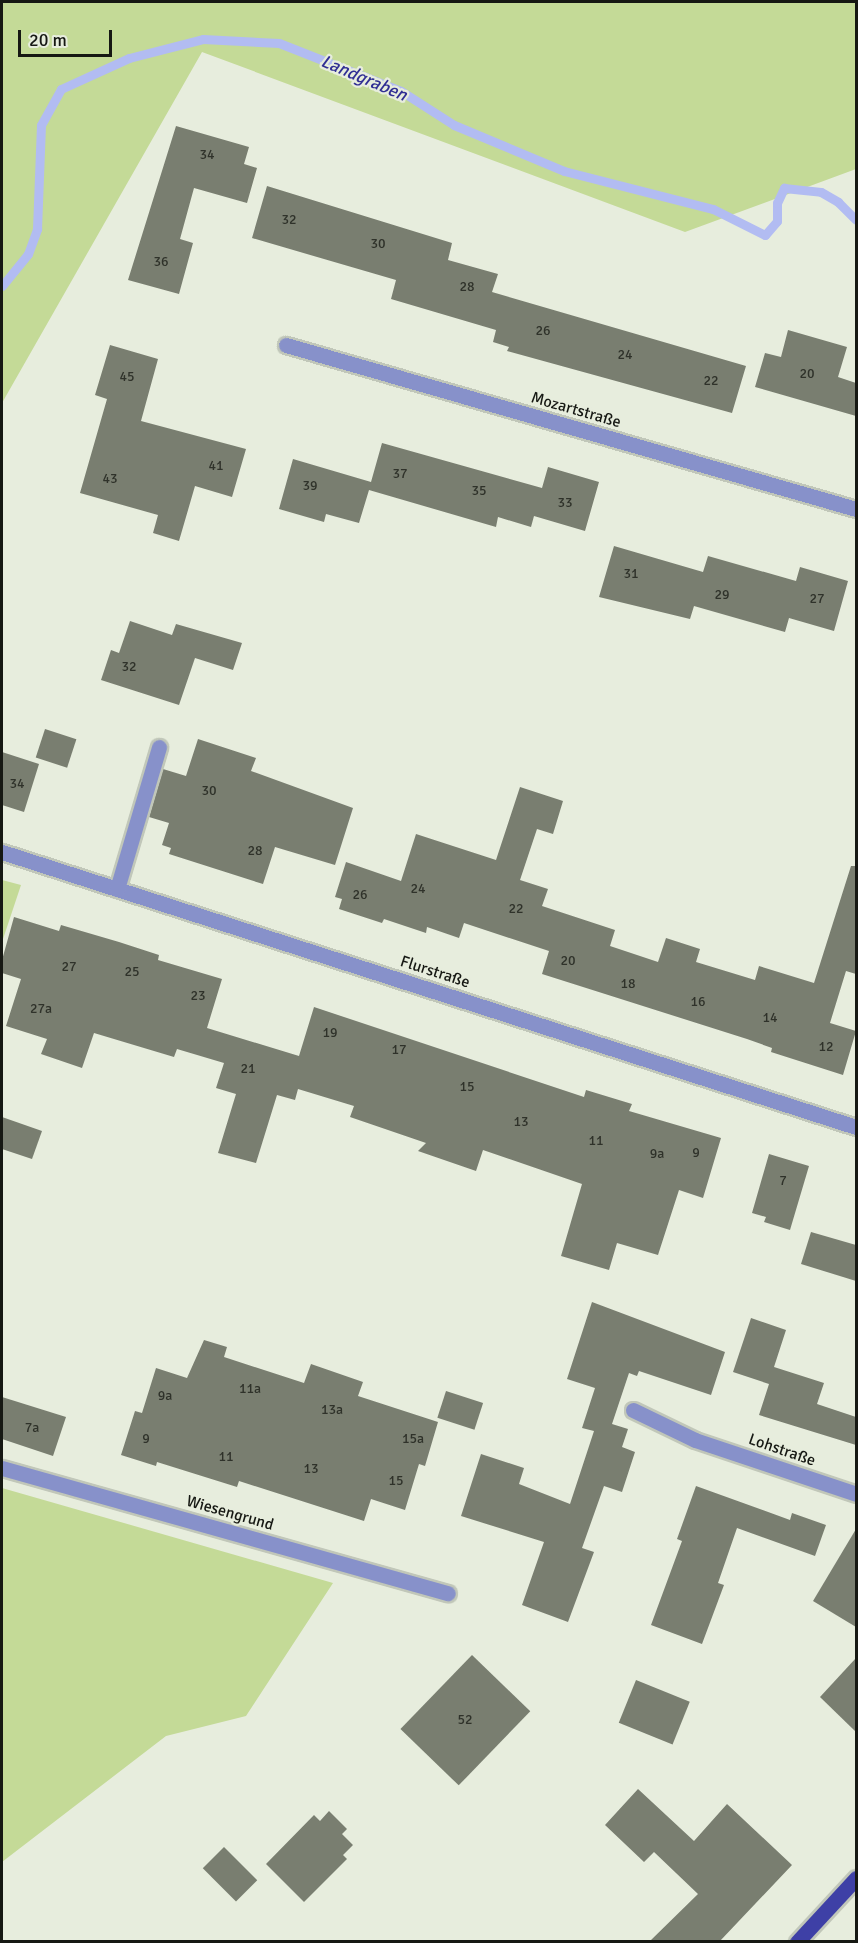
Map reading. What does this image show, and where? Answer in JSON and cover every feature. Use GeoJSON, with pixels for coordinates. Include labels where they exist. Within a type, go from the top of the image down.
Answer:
{"type":"FeatureCollection","features":[{"type":"Feature","properties":{"kind":"main road"},"geometry":{"type":"LineString","coordinates":[[797,1941],[856,1878]]}},
{"type":"Feature","properties":{"kind":"street","name":"Mozartstraße"},"geometry":{"type":"LineString","coordinates":[[286,345],[856,509]]}},
{"type":"Feature","properties":{"kind":"street"},"geometry":{"type":"LineString","coordinates":[[117,889],[159,747]]}},
{"type":"Feature","properties":{"kind":"street","name":"Flurstraße"},"geometry":{"type":"LineString","coordinates":[[2,852],[856,1127]]}},
{"type":"Feature","properties":{"kind":"street","name":"Lohstraße"},"geometry":{"type":"LineString","coordinates":[[633,1410],[695,1440],[856,1494]]}},
{"type":"Feature","properties":{"kind":"street","name":"Wiesengrund"},"geometry":{"type":"LineString","coordinates":[[2,1468],[448,1593]]}},
{"type":"Feature","properties":{"kind":"green space"},"geometry":{"type":"Polygon","coordinates":[[[2,2],[856,2],[856,169],[685,232],[202,52],[2,403],[2,2]]]}},
{"type":"Feature","properties":{"kind":"green space"},"geometry":{"type":"Polygon","coordinates":[[[2,880],[21,885],[2,942],[2,880]]]}},
{"type":"Feature","properties":{"kind":"green space"},"geometry":{"type":"Polygon","coordinates":[[[2,1488],[333,1583],[246,1716],[166,1736],[2,1862],[2,1488]]]}},
{"type":"Feature","properties":{"kind":"building"},"geometry":{"type":"Polygon","coordinates":[[[176,126],[249,147],[244,164],[257,168],[247,203],[194,188],[180,239],[193,243],[179,294],[128,280],[176,126]]]}},
{"type":"Feature","properties":{"kind":"building"},"geometry":{"type":"Polygon","coordinates":[[[267,186],[452,243],[448,260],[498,274],[492,292],[746,366],[732,413],[507,351],[509,347],[493,342],[496,330],[391,299],[396,280],[252,238],[267,186]]]}},
{"type":"Feature","properties":{"kind":"building"},"geometry":{"type":"Polygon","coordinates":[[[788,330],[847,347],[838,377],[856,383],[856,416],[755,387],[765,353],[781,357],[788,330]]]}},
{"type":"Feature","properties":{"kind":"building"},"geometry":{"type":"Polygon","coordinates":[[[110,345],[158,359],[141,421],[246,449],[232,497],[195,486],[179,541],[153,533],[158,515],[80,493],[107,399],[95,395],[110,345]]]}},
{"type":"Feature","properties":{"kind":"building"},"geometry":{"type":"Polygon","coordinates":[[[382,443],[542,488],[548,467],[599,482],[585,531],[534,516],[531,527],[498,517],[496,527],[369,490],[359,523],[326,514],[324,522],[279,509],[293,459],[371,482],[382,443]]]}},
{"type":"Feature","properties":{"kind":"building"},"geometry":{"type":"Polygon","coordinates":[[[614,546],[703,572],[708,556],[796,581],[800,567],[848,581],[834,631],[789,618],[785,632],[694,606],[690,619],[599,597],[614,546]]]}},
{"type":"Feature","properties":{"kind":"building"},"geometry":{"type":"Polygon","coordinates":[[[130,621],[172,635],[176,624],[242,643],[233,670],[195,658],[179,705],[101,680],[111,650],[119,653],[130,621]]]}},
{"type":"Feature","properties":{"kind":"building"},"geometry":{"type":"Polygon","coordinates":[[[45,729],[76,739],[67,768],[36,758],[45,729]]]}},
{"type":"Feature","properties":{"kind":"building"},"geometry":{"type":"Polygon","coordinates":[[[198,739],[256,758],[251,771],[353,808],[335,865],[275,847],[263,884],[169,854],[171,848],[162,845],[169,823],[149,817],[163,769],[186,776],[198,739]]]}},
{"type":"Feature","properties":{"kind":"building"},"geometry":{"type":"Polygon","coordinates":[[[2,752],[39,764],[24,812],[2,805],[2,752]]]}},
{"type":"Feature","properties":{"kind":"building"},"geometry":{"type":"Polygon","coordinates":[[[520,787],[563,801],[553,834],[537,829],[520,880],[548,889],[542,906],[615,930],[610,946],[658,962],[666,938],[700,949],[696,962],[755,980],[759,966],[814,983],[851,866],[856,866],[856,974],[846,971],[830,1023],[856,1031],[843,1075],[771,1052],[772,1048],[747,1039],[542,974],[549,951],[464,923],[459,938],[427,927],[426,933],[384,919],[382,923],[339,909],[342,899],[335,897],[346,862],[401,881],[416,834],[496,860],[520,787]]]}},
{"type":"Feature","properties":{"kind":"building"},"geometry":{"type":"Polygon","coordinates":[[[14,917],[59,931],[61,925],[119,942],[159,955],[158,960],[222,979],[207,1028],[299,1056],[314,1007],[584,1097],[586,1090],[632,1104],[629,1111],[721,1138],[703,1198],[679,1190],[658,1255],[617,1243],[609,1270],[561,1256],[582,1184],[483,1150],[476,1171],[418,1151],[426,1143],[350,1117],[354,1106],[298,1089],[295,1100],[277,1095],[256,1163],[218,1153],[236,1094],[216,1088],[224,1063],[177,1049],[174,1057],[94,1033],[82,1068],[41,1054],[47,1039],[6,1026],[21,979],[2,973],[2,960],[14,917]]]}},
{"type":"Feature","properties":{"kind":"building"},"geometry":{"type":"Polygon","coordinates":[[[2,1117],[42,1131],[32,1159],[2,1149],[2,1117]]]}},
{"type":"Feature","properties":{"kind":"building"},"geometry":{"type":"Polygon","coordinates":[[[769,1154],[809,1166],[790,1230],[764,1222],[766,1217],[752,1213],[769,1154]]]}},
{"type":"Feature","properties":{"kind":"building"},"geometry":{"type":"Polygon","coordinates":[[[811,1232],[856,1245],[856,1281],[801,1264],[811,1232]]]}},
{"type":"Feature","properties":{"kind":"building"},"geometry":{"type":"Polygon","coordinates":[[[592,1302],[725,1352],[711,1395],[639,1371],[637,1376],[629,1373],[612,1424],[628,1429],[622,1447],[635,1452],[622,1492],[604,1486],[582,1548],[594,1552],[568,1622],[522,1605],[544,1542],[461,1516],[481,1454],[524,1468],[519,1484],[570,1504],[594,1431],[582,1428],[595,1388],[567,1379],[592,1302]]]}},
{"type":"Feature","properties":{"kind":"building"},"geometry":{"type":"Polygon","coordinates":[[[751,1318],[786,1330],[774,1367],[824,1383],[817,1404],[856,1417],[856,1445],[759,1415],[769,1384],[733,1372],[751,1318]]]}},
{"type":"Feature","properties":{"kind":"building"},"geometry":{"type":"Polygon","coordinates":[[[204,1340],[227,1347],[224,1357],[304,1383],[311,1364],[363,1382],[358,1396],[438,1422],[425,1466],[419,1464],[405,1510],[371,1499],[364,1521],[239,1481],[237,1487],[157,1462],[156,1466],[121,1455],[135,1411],[142,1413],[156,1368],[187,1378],[204,1340]]]}},
{"type":"Feature","properties":{"kind":"building"},"geometry":{"type":"Polygon","coordinates":[[[446,1391],[483,1403],[474,1430],[437,1418],[446,1391]]]}},
{"type":"Feature","properties":{"kind":"building"},"geometry":{"type":"Polygon","coordinates":[[[2,1397],[66,1417],[53,1456],[2,1439],[2,1397]]]}},
{"type":"Feature","properties":{"kind":"building"},"geometry":{"type":"Polygon","coordinates":[[[696,1486],[790,1520],[792,1513],[826,1525],[815,1556],[737,1528],[718,1583],[724,1585],[702,1644],[651,1625],[682,1541],[677,1539],[696,1486]]]}},
{"type":"Feature","properties":{"kind":"building"},"geometry":{"type":"Polygon","coordinates":[[[856,1529],[856,1627],[813,1601],[856,1529]]]}},
{"type":"Feature","properties":{"kind":"building"},"geometry":{"type":"Polygon","coordinates":[[[472,1655],[530,1711],[459,1785],[400,1729],[472,1655]]]}},
{"type":"Feature","properties":{"kind":"building"},"geometry":{"type":"Polygon","coordinates":[[[856,1658],[856,1732],[820,1697],[856,1658]]]}},
{"type":"Feature","properties":{"kind":"building"},"geometry":{"type":"Polygon","coordinates":[[[636,1680],[690,1702],[673,1744],[619,1723],[636,1680]]]}},
{"type":"Feature","properties":{"kind":"building"},"geometry":{"type":"Polygon","coordinates":[[[638,1789],[694,1841],[727,1804],[792,1865],[720,1941],[650,1941],[698,1894],[654,1852],[644,1862],[605,1825],[638,1789]]]}},
{"type":"Feature","properties":{"kind":"building"},"geometry":{"type":"Polygon","coordinates":[[[329,1811],[347,1829],[342,1834],[353,1845],[343,1855],[347,1859],[304,1902],[266,1864],[314,1815],[320,1821],[329,1811]]]}},
{"type":"Feature","properties":{"kind":"building"},"geometry":{"type":"Polygon","coordinates":[[[224,1847],[257,1880],[236,1901],[203,1868],[224,1847]]]}},
{"type":"Feature","properties":{"kind":"waterway","name":"Landgraben"},"geometry":{"type":"LineString","coordinates":[[2,286],[28,254],[37,229],[41,125],[61,89],[129,58],[203,39],[279,43],[401,91],[454,125],[564,171],[713,209],[765,235],[777,221],[777,203],[784,188],[821,192],[838,202],[856,220]]}}]}
